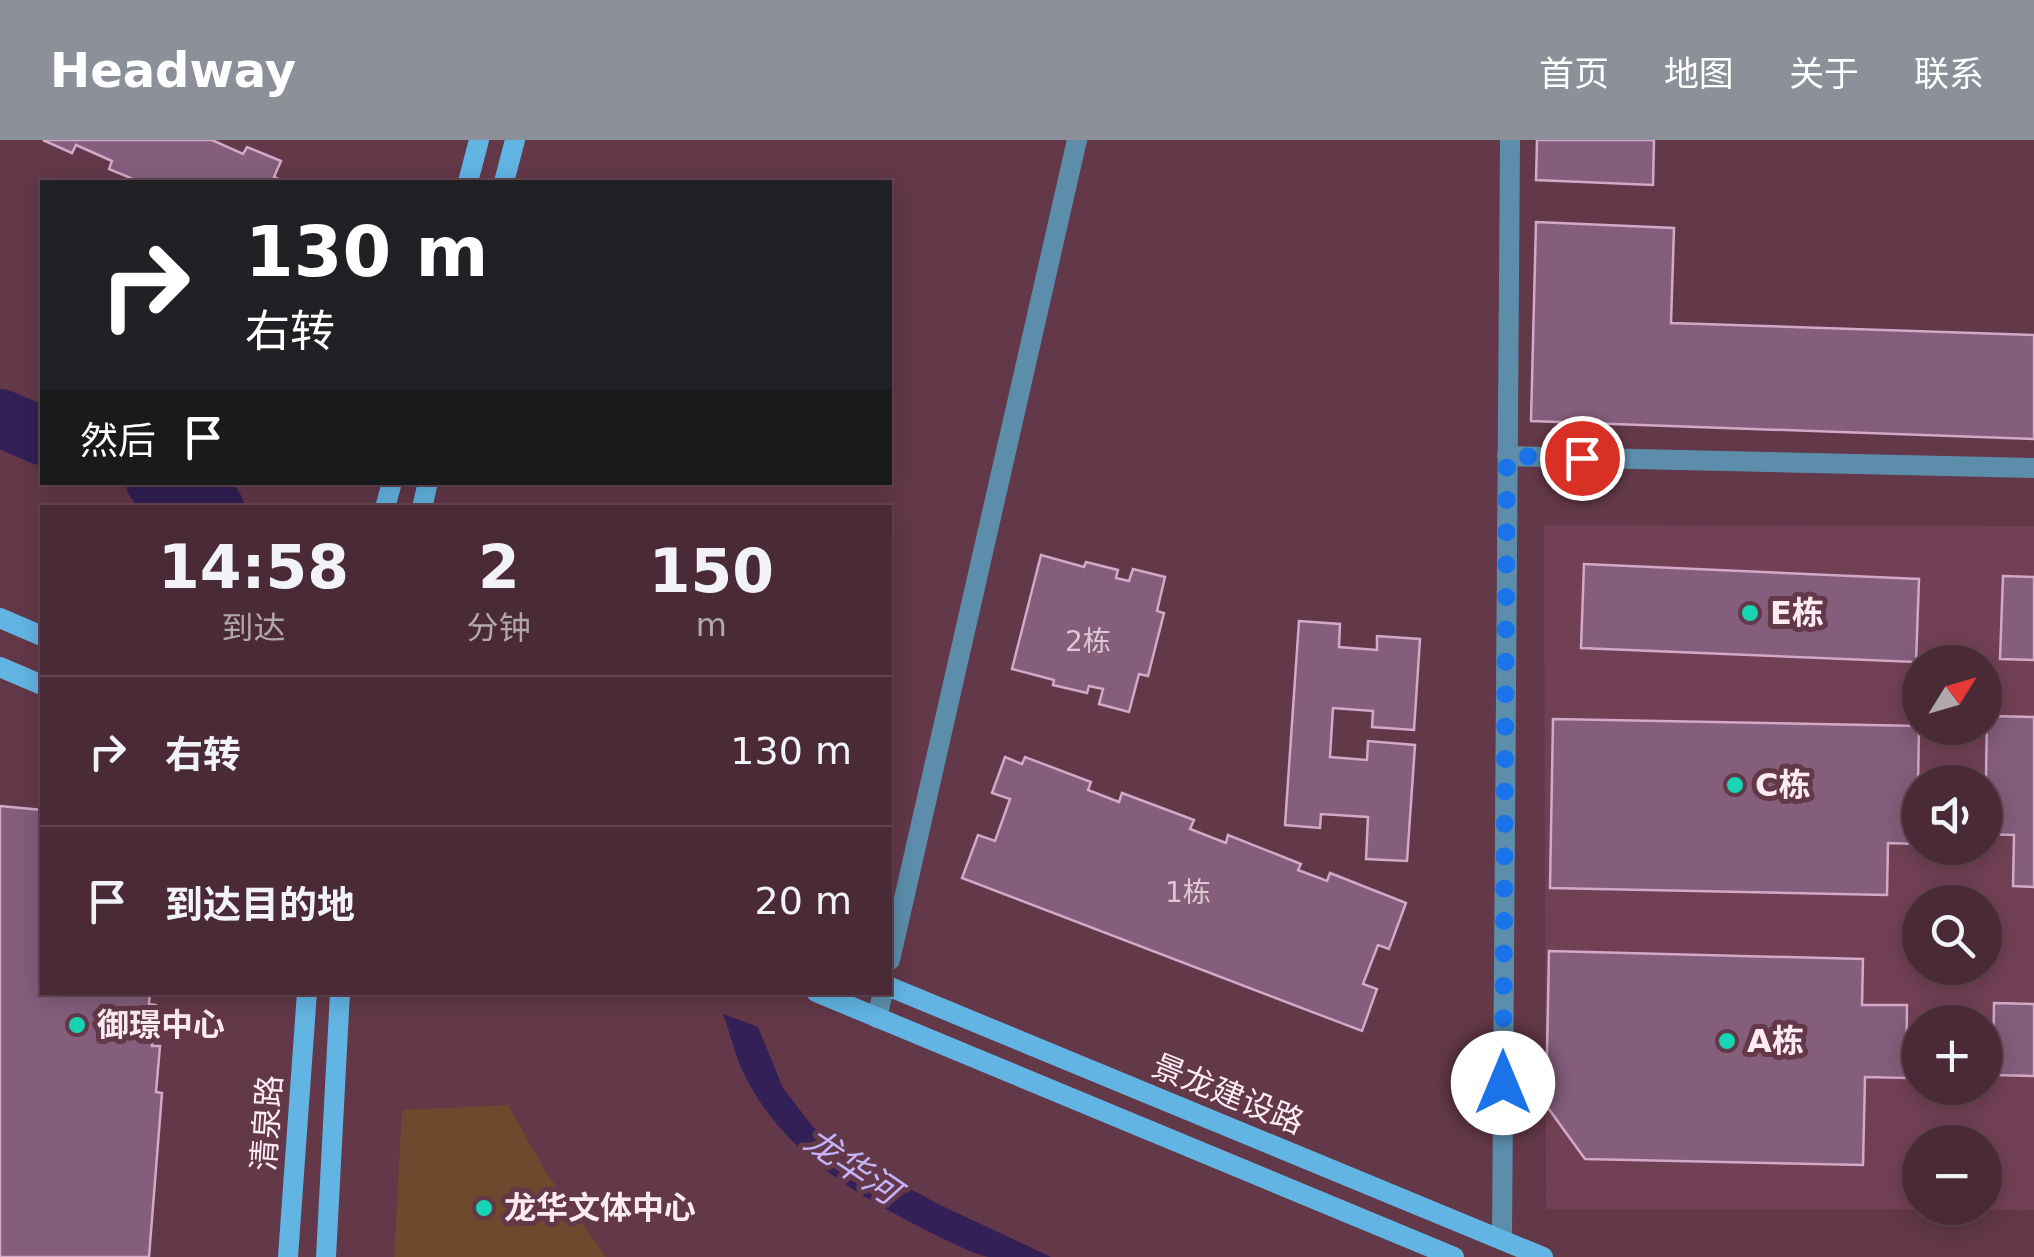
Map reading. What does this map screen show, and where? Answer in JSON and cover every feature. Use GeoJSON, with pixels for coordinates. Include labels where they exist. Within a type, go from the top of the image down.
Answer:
{"type":"FeatureCollection","features":[{"type":"Feature","properties":{"kind":"main road"},"geometry":{"type":"LineString","coordinates":[[469,180],[479,140]]}},
{"type":"Feature","properties":{"kind":"main road"},"geometry":{"type":"LineString","coordinates":[[505,180],[515,140]]}},
{"type":"Feature","properties":{"kind":"main road"},"geometry":{"type":"LineString","coordinates":[[0,618],[40,635]]}},
{"type":"Feature","properties":{"kind":"main road"},"geometry":{"type":"LineString","coordinates":[[0,667],[40,683]]}},
{"type":"Feature","properties":{"kind":"main road","name":"景龙建设路"},"geometry":{"type":"LineString","coordinates":[[892,988],[1543,1257]]}},
{"type":"Feature","properties":{"kind":"main road","name":"清泉路"},"geometry":{"type":"LineString","coordinates":[[288,1257],[307,995]]}},
{"type":"Feature","properties":{"kind":"main road","name":"清泉路"},"geometry":{"type":"LineString","coordinates":[[326,1257],[340,995]]}},
{"type":"Feature","properties":{"kind":"main road","name":"景龙建设路"},"geometry":{"type":"LineString","coordinates":[[823,995],[1454,1257]]}},
{"type":"Feature","properties":{"kind":"street"},"geometry":{"type":"LineString","coordinates":[[892,951],[1078,140]]}},
{"type":"Feature","properties":{"kind":"street"},"geometry":{"type":"LineString","coordinates":[[1502,1240],[1510,140]]}},
{"type":"Feature","properties":{"kind":"street"},"geometry":{"type":"LineString","coordinates":[[1507,456],[2034,468]]}},
{"type":"Feature","properties":{"kind":"street"},"geometry":{"type":"LineString","coordinates":[[878,1018],[882,995]]}},
{"type":"Feature","properties":{"kind":"shaded area"},"geometry":{"type":"Polygon","coordinates":[[[1544,525],[2034,526],[2034,1210],[2002,1210],[2002,1125],[1902,1125],[1902,1210],[1546,1209],[1544,525]]]}},
{"type":"Feature","properties":{"kind":"shaded area","name":"龙华文体中心"},"geometry":{"type":"Polygon","coordinates":[[[508,1105],[544,1169],[606,1257],[394,1257],[402,1110],[508,1105]]]}},
{"type":"Feature","properties":{"kind":"water"},"geometry":{"type":"Polygon","coordinates":[[[723,1014],[758,1027],[783,1088],[813,1127],[866,1165],[1051,1257],[989,1257],[972,1252],[886,1209],[837,1179],[794,1142],[757,1098],[740,1065],[723,1014]]]}},
{"type":"Feature","properties":{"kind":"building"},"geometry":{"type":"Polygon","coordinates":[[[43,140],[212,140],[243,154],[247,147],[281,161],[274,177],[281,180],[135,180],[109,169],[112,161],[76,145],[72,153],[43,140]]]}},
{"type":"Feature","properties":{"kind":"building"},"geometry":{"type":"Polygon","coordinates":[[[1537,140],[1654,140],[1653,185],[1536,180],[1537,140]]]}},
{"type":"Feature","properties":{"kind":"building"},"geometry":{"type":"Polygon","coordinates":[[[1536,222],[1674,228],[1671,323],[2034,335],[2034,439],[1531,421],[1536,222]]]}},
{"type":"Feature","properties":{"kind":"building"},"geometry":{"type":"Polygon","coordinates":[[[1041,555],[1084,567],[1086,562],[1118,570],[1116,578],[1129,581],[1133,569],[1165,577],[1157,611],[1164,613],[1148,676],[1139,674],[1129,712],[1099,704],[1103,689],[1089,686],[1087,693],[1012,669],[1041,555]]]}},
{"type":"Feature","properties":{"kind":"building","name":"E栋"},"geometry":{"type":"Polygon","coordinates":[[[1584,564],[1919,579],[1917,645],[1902,645],[1902,661],[1581,648],[1584,564]]]}},
{"type":"Feature","properties":{"kind":"building"},"geometry":{"type":"Polygon","coordinates":[[[2003,576],[2034,577],[2034,660],[2002,659],[2003,576]]]}},
{"type":"Feature","properties":{"kind":"building"},"geometry":{"type":"Polygon","coordinates":[[[1299,621],[1340,624],[1339,647],[1377,650],[1377,636],[1420,639],[1414,730],[1372,727],[1373,711],[1333,708],[1330,757],[1367,760],[1368,741],[1415,745],[1407,861],[1366,859],[1368,817],[1321,814],[1320,828],[1285,825],[1299,621]]]}},
{"type":"Feature","properties":{"kind":"building"},"geometry":{"type":"Polygon","coordinates":[[[2002,716],[2034,717],[2034,887],[2013,886],[2014,835],[2002,835],[2002,765],[1986,765],[1987,745],[2002,745],[2002,716]]]}},
{"type":"Feature","properties":{"kind":"building","name":"C栋"},"geometry":{"type":"Polygon","coordinates":[[[1553,719],[1902,726],[1902,745],[1919,745],[1918,765],[1902,765],[1902,843],[1888,843],[1887,895],[1550,888],[1553,719]]]}},
{"type":"Feature","properties":{"kind":"building"},"geometry":{"type":"Polygon","coordinates":[[[1005,757],[1022,764],[1025,757],[1091,782],[1088,790],[1119,802],[1122,793],[1194,820],[1190,829],[1226,843],[1228,835],[1301,864],[1298,870],[1327,881],[1330,873],[1406,903],[1389,949],[1378,945],[1363,984],[1377,989],[1362,1031],[962,878],[978,835],[995,841],[1010,799],[992,793],[1005,757]]]}},
{"type":"Feature","properties":{"kind":"building","name":"御璟中心"},"geometry":{"type":"Polygon","coordinates":[[[0,806],[40,810],[40,995],[150,995],[149,1004],[156,1005],[152,1046],[160,1046],[156,1092],[162,1093],[149,1257],[0,1257],[0,806]]]}},
{"type":"Feature","properties":{"kind":"building","name":"A栋"},"geometry":{"type":"Polygon","coordinates":[[[1549,951],[1863,959],[1862,1005],[1902,1005],[1902,1078],[1865,1077],[1863,1165],[1585,1159],[1546,1105],[1549,951]]]}},
{"type":"Feature","properties":{"kind":"building"},"geometry":{"type":"Polygon","coordinates":[[[2034,1004],[2034,1076],[2002,1075],[2002,1005],[1994,1005],[2034,1004]]]}},
{"type":"Feature","properties":{"kind":"waterway","name":"龙华河"},"geometry":{"type":"LineString","coordinates":[[0,418],[40,435]]}},
{"type":"Feature","properties":{"kind":"waterway","name":"龙华河"},"geometry":{"type":"LineString","coordinates":[[162,485],[208,505]]}},
{"type":"Feature","properties":{"kind":"place","name":"E栋"},"geometry":{"type":"Point","coordinates":[1750,613]}},
{"type":"Feature","properties":{"kind":"place","name":"C栋"},"geometry":{"type":"Point","coordinates":[1735,785]}},
{"type":"Feature","properties":{"kind":"place","name":"御璟中心"},"geometry":{"type":"Point","coordinates":[77,1025]}},
{"type":"Feature","properties":{"kind":"place","name":"A栋"},"geometry":{"type":"Point","coordinates":[1727,1041]}},
{"type":"Feature","properties":{"kind":"place","name":"龙华文体中心"},"geometry":{"type":"Point","coordinates":[484,1208]}},
{"type":"Feature","properties":{"kind":"route"},"geometry":{"type":"LineString","coordinates":[[1503,1083],[1507,456],[1582,458]]}}]}
